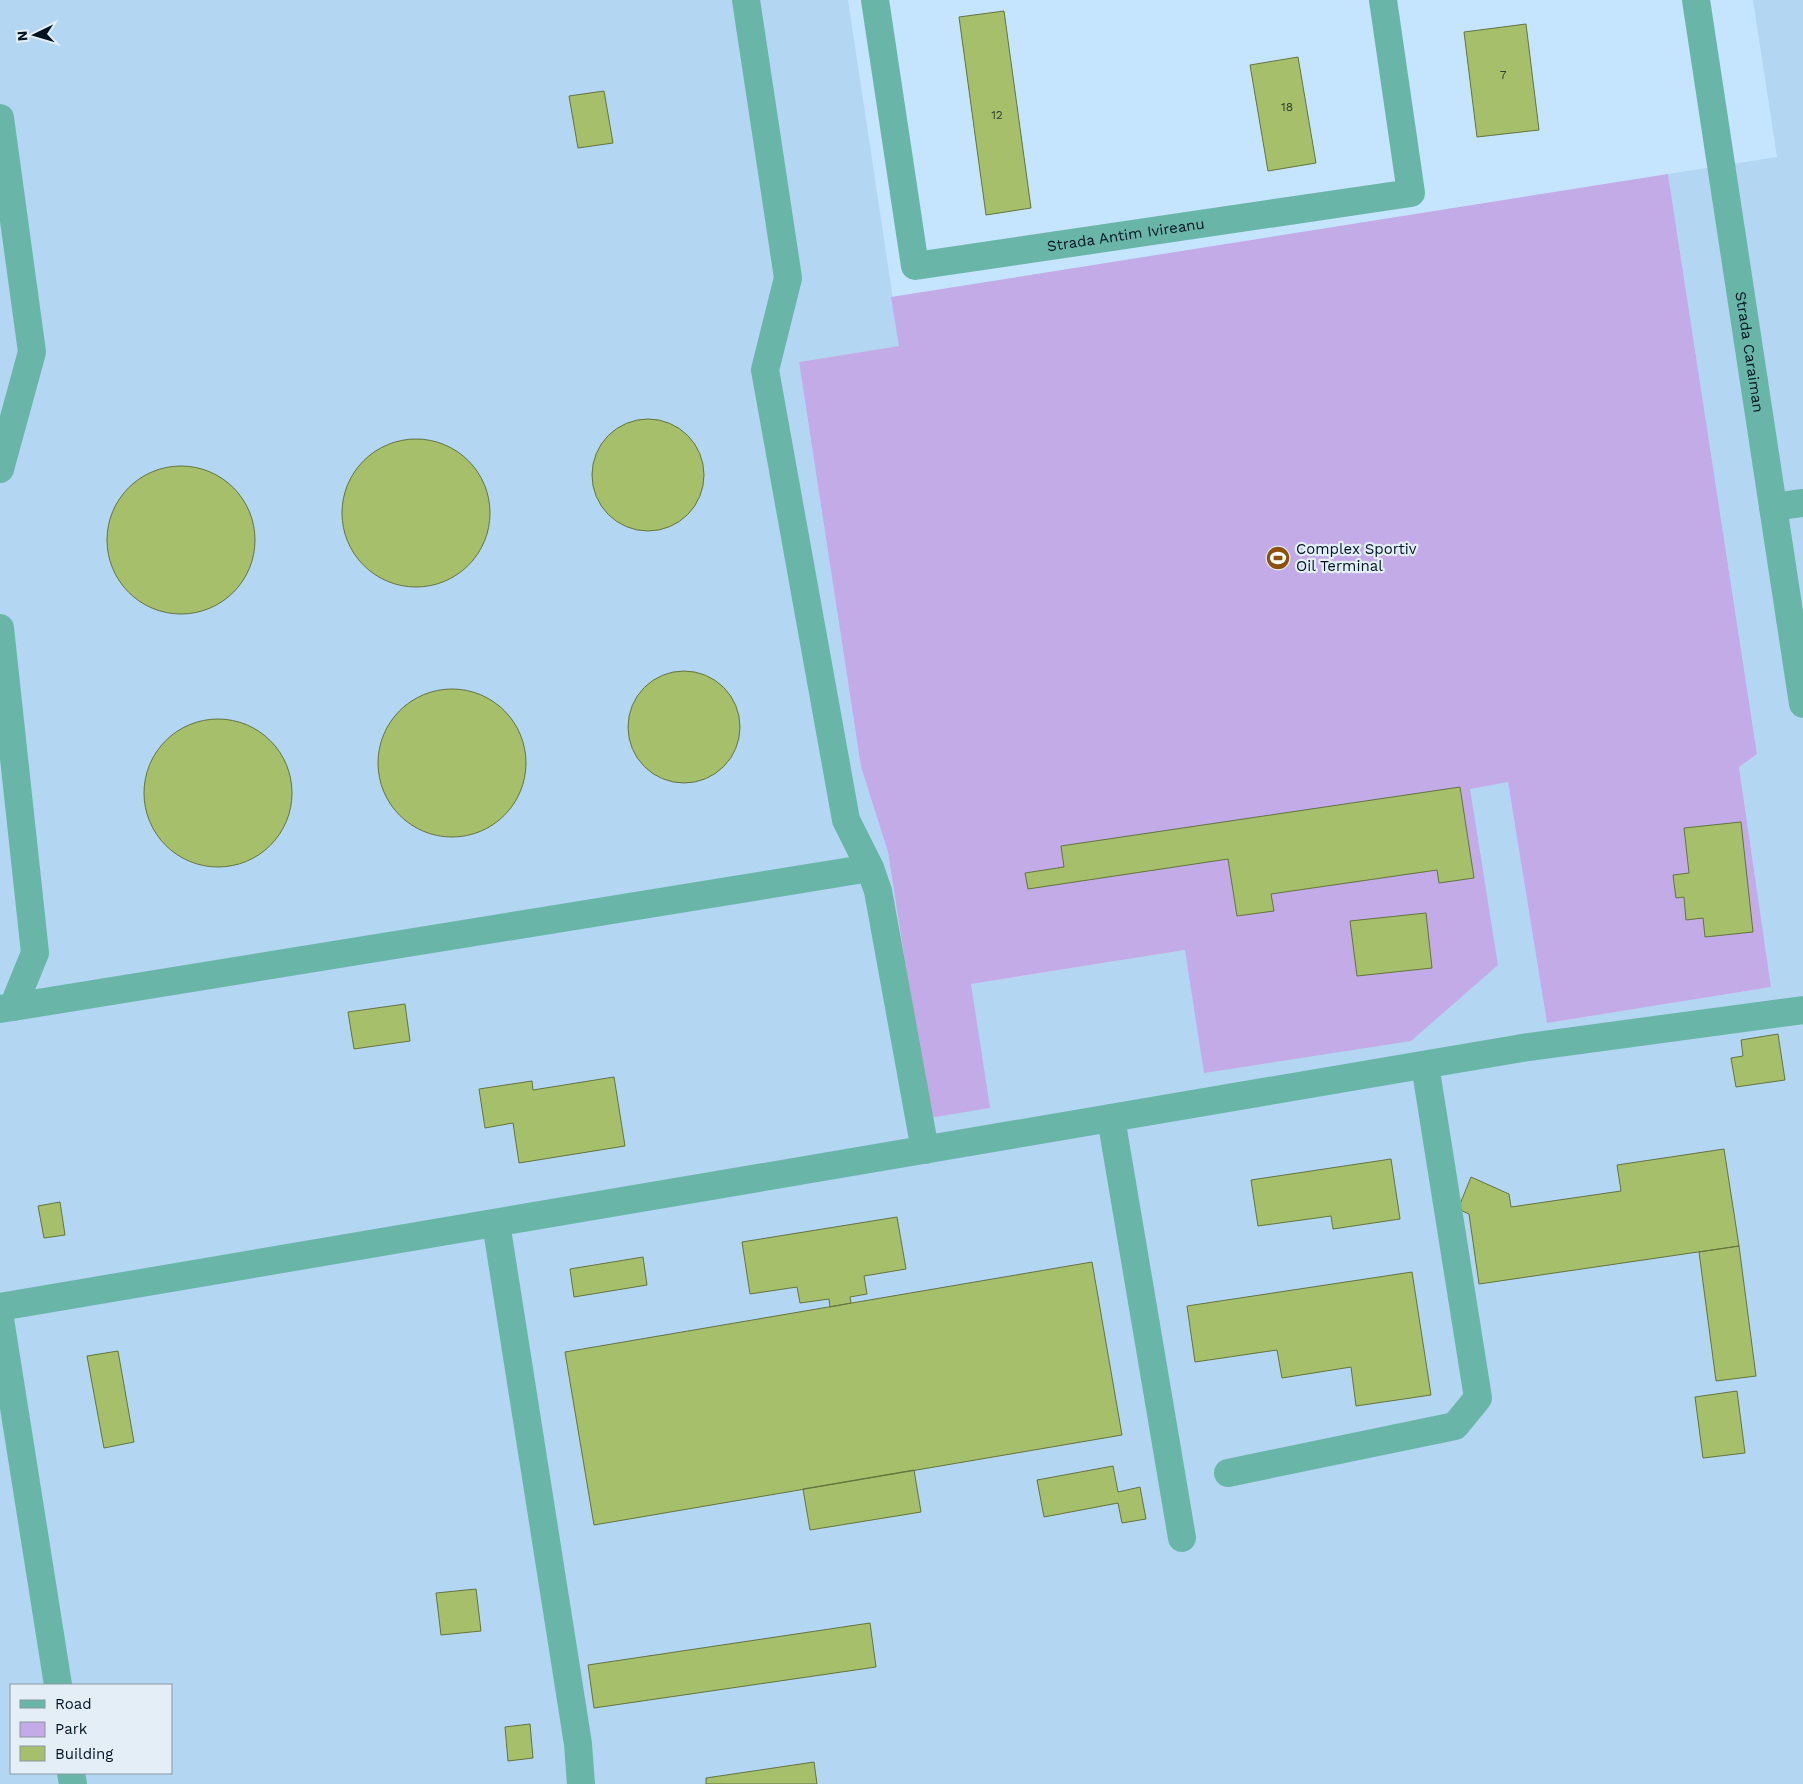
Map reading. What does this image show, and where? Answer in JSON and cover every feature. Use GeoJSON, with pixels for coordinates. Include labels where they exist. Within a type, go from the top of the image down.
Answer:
{"type":"FeatureCollection","features":[{"type":"Feature","properties":{"kind":"street"},"geometry":{"type":"LineString","coordinates":[[746,0],[788,278],[765,370],[846,820],[870,868],[878,891],[925,1150]]}},
{"type":"Feature","properties":{"kind":"street","name":"Strada Antim Ivireanu"},"geometry":{"type":"LineString","coordinates":[[876,0],[914,266],[1411,193],[1382,0]]}},
{"type":"Feature","properties":{"kind":"street","name":"Strada Caraiman"},"geometry":{"type":"LineString","coordinates":[[1696,0],[1803,704]]}},
{"type":"Feature","properties":{"kind":"street"},"geometry":{"type":"LineString","coordinates":[[0,118],[32,352],[0,469]]}},
{"type":"Feature","properties":{"kind":"street"},"geometry":{"type":"LineString","coordinates":[[1773,507],[1803,503]]}},
{"type":"Feature","properties":{"kind":"street"},"geometry":{"type":"LineString","coordinates":[[0,628],[35,953],[7,1008]]}},
{"type":"Feature","properties":{"kind":"street"},"geometry":{"type":"LineString","coordinates":[[7,1008],[870,868]]}},
{"type":"Feature","properties":{"kind":"street"},"geometry":{"type":"LineString","coordinates":[[0,1307],[1528,1047],[1803,1010]]}},
{"type":"Feature","properties":{"kind":"street"},"geometry":{"type":"LineString","coordinates":[[1228,1473],[1455,1426],[1478,1398],[1425,1065]]}},
{"type":"Feature","properties":{"kind":"street"},"geometry":{"type":"LineString","coordinates":[[1111,1118],[1182,1538]]}},
{"type":"Feature","properties":{"kind":"street"},"geometry":{"type":"LineString","coordinates":[[496,1224],[578,1744],[581,1784]]}},
{"type":"Feature","properties":{"kind":"street"},"geometry":{"type":"LineString","coordinates":[[0,1319],[58,1684]]}},
{"type":"Feature","properties":{"kind":"shaded area"},"geometry":{"type":"Polygon","coordinates":[[[0,0],[848,0],[900,346],[799,362],[861,767],[888,852],[929,1117],[989,1108],[970,984],[1185,950],[1498,965],[1469,788],[1508,782],[1547,1023],[1771,987],[1739,767],[1757,754],[1668,174],[1777,157],[1753,0],[1803,0],[1803,1784],[0,1784],[0,0]]]}},
{"type":"Feature","properties":{"kind":"green space","name":"Complex Sportiv Oil Terminal"},"geometry":{"type":"Polygon","coordinates":[[[1668,174],[1757,754],[1739,767],[1771,987],[1547,1023],[1508,782],[1470,789],[1498,965],[1411,1041],[1204,1073],[1185,950],[971,984],[990,1108],[929,1118],[888,852],[861,767],[799,362],[899,346],[891,297],[1668,174]]]}},
{"type":"Feature","properties":{"kind":"building"},"geometry":{"type":"Polygon","coordinates":[[[1004,11],[1031,208],[986,215],[959,17],[1004,11]]]}},
{"type":"Feature","properties":{"kind":"building"},"geometry":{"type":"Polygon","coordinates":[[[1526,24],[1539,130],[1477,137],[1464,32],[1526,24]]]}},
{"type":"Feature","properties":{"kind":"building"},"geometry":{"type":"Polygon","coordinates":[[[1298,57],[1316,163],[1268,171],[1250,65],[1298,57]]]}},
{"type":"Feature","properties":{"kind":"building"},"geometry":{"type":"Polygon","coordinates":[[[604,91],[613,143],[578,148],[569,96],[604,91]]]}},
{"type":"Feature","properties":{"kind":"building"},"geometry":{"type":"Polygon","coordinates":[[[648,419],[669,423],[688,435],[700,454],[704,475],[700,496],[688,515],[669,527],[648,531],[627,527],[608,515],[596,496],[592,475],[596,454],[608,435],[627,423],[648,419]]]}},
{"type":"Feature","properties":{"kind":"building"},"geometry":{"type":"Polygon","coordinates":[[[416,439],[444,444],[469,460],[485,485],[490,513],[485,541],[469,566],[444,582],[416,587],[388,582],[363,566],[347,541],[342,513],[347,485],[363,460],[388,444],[416,439]]]}},
{"type":"Feature","properties":{"kind":"building"},"geometry":{"type":"Polygon","coordinates":[[[181,466],[209,471],[234,487],[250,512],[255,540],[250,568],[234,593],[209,609],[181,614],[153,609],[128,593],[112,568],[107,540],[112,512],[128,487],[153,471],[181,466]]]}},
{"type":"Feature","properties":{"kind":"building"},"geometry":{"type":"Polygon","coordinates":[[[684,671],[705,675],[724,687],[736,706],[740,727],[736,748],[724,767],[705,779],[684,783],[663,779],[644,767],[632,748],[628,727],[632,706],[644,687],[663,675],[684,671]]]}},
{"type":"Feature","properties":{"kind":"building"},"geometry":{"type":"Polygon","coordinates":[[[452,689],[480,694],[505,710],[521,735],[526,763],[521,791],[505,816],[480,832],[452,837],[424,832],[399,816],[383,791],[378,763],[383,735],[399,710],[424,694],[452,689]]]}},
{"type":"Feature","properties":{"kind":"building"},"geometry":{"type":"Polygon","coordinates":[[[218,719],[246,724],[271,740],[287,765],[292,793],[287,821],[271,846],[246,862],[218,867],[190,862],[165,846],[149,821],[144,793],[149,765],[165,740],[190,724],[218,719]]]}},
{"type":"Feature","properties":{"kind":"building"},"geometry":{"type":"Polygon","coordinates":[[[1460,787],[1474,878],[1439,883],[1437,870],[1271,894],[1274,911],[1237,916],[1228,859],[1028,889],[1025,873],[1064,867],[1061,846],[1460,787]]]}},
{"type":"Feature","properties":{"kind":"building"},"geometry":{"type":"Polygon","coordinates":[[[1741,822],[1753,932],[1705,937],[1703,918],[1686,920],[1684,897],[1676,898],[1673,875],[1689,873],[1684,828],[1741,822]]]}},
{"type":"Feature","properties":{"kind":"building"},"geometry":{"type":"Polygon","coordinates":[[[1426,913],[1432,968],[1357,976],[1350,921],[1426,913]]]}},
{"type":"Feature","properties":{"kind":"building"},"geometry":{"type":"Polygon","coordinates":[[[405,1004],[410,1041],[354,1049],[348,1012],[405,1004]]]}},
{"type":"Feature","properties":{"kind":"building"},"geometry":{"type":"Polygon","coordinates":[[[1778,1034],[1785,1080],[1736,1087],[1731,1058],[1743,1056],[1741,1040],[1778,1034]]]}},
{"type":"Feature","properties":{"kind":"building"},"geometry":{"type":"Polygon","coordinates":[[[614,1077],[625,1146],[519,1163],[513,1123],[485,1128],[479,1089],[532,1081],[533,1090],[614,1077]]]}},
{"type":"Feature","properties":{"kind":"building"},"geometry":{"type":"Polygon","coordinates":[[[1724,1149],[1739,1246],[1479,1284],[1469,1214],[1458,1209],[1471,1177],[1509,1194],[1511,1207],[1621,1191],[1617,1165],[1724,1149]]]}},
{"type":"Feature","properties":{"kind":"building"},"geometry":{"type":"Polygon","coordinates":[[[1391,1159],[1400,1219],[1333,1229],[1331,1216],[1258,1226],[1251,1180],[1391,1159]]]}},
{"type":"Feature","properties":{"kind":"building"},"geometry":{"type":"Polygon","coordinates":[[[60,1202],[65,1235],[44,1238],[38,1206],[60,1202]]]}},
{"type":"Feature","properties":{"kind":"building"},"geometry":{"type":"Polygon","coordinates":[[[897,1217],[906,1269],[864,1276],[867,1294],[850,1297],[851,1303],[830,1307],[829,1299],[800,1303],[797,1287],[750,1294],[742,1242],[897,1217]]]}},
{"type":"Feature","properties":{"kind":"building"},"geometry":{"type":"Polygon","coordinates":[[[1739,1246],[1756,1376],[1716,1381],[1699,1252],[1739,1246]]]}},
{"type":"Feature","properties":{"kind":"building"},"geometry":{"type":"Polygon","coordinates":[[[643,1257],[647,1285],[574,1297],[570,1269],[643,1257]]]}},
{"type":"Feature","properties":{"kind":"building"},"geometry":{"type":"Polygon","coordinates":[[[1092,1262],[1122,1435],[594,1525],[565,1352],[1092,1262]]]}},
{"type":"Feature","properties":{"kind":"building"},"geometry":{"type":"Polygon","coordinates":[[[1412,1272],[1431,1395],[1356,1406],[1351,1367],[1282,1378],[1277,1350],[1195,1362],[1187,1306],[1412,1272]]]}},
{"type":"Feature","properties":{"kind":"building"},"geometry":{"type":"Polygon","coordinates":[[[118,1351],[134,1442],[104,1448],[87,1356],[118,1351]]]}},
{"type":"Feature","properties":{"kind":"building"},"geometry":{"type":"Polygon","coordinates":[[[1737,1391],[1745,1453],[1703,1458],[1695,1397],[1737,1391]]]}},
{"type":"Feature","properties":{"kind":"building"},"geometry":{"type":"Polygon","coordinates":[[[1113,1466],[1118,1492],[1140,1487],[1146,1519],[1122,1523],[1118,1503],[1044,1517],[1037,1480],[1113,1466]]]}},
{"type":"Feature","properties":{"kind":"building"},"geometry":{"type":"Polygon","coordinates":[[[914,1470],[921,1512],[810,1530],[803,1489],[914,1470]]]}},
{"type":"Feature","properties":{"kind":"building"},"geometry":{"type":"Polygon","coordinates":[[[476,1589],[481,1631],[441,1635],[436,1593],[476,1589]]]}},
{"type":"Feature","properties":{"kind":"building"},"geometry":{"type":"Polygon","coordinates":[[[870,1623],[876,1667],[594,1708],[588,1665],[870,1623]]]}},
{"type":"Feature","properties":{"kind":"building"},"geometry":{"type":"Polygon","coordinates":[[[530,1724],[533,1758],[508,1761],[505,1727],[530,1724]]]}},
{"type":"Feature","properties":{"kind":"building"},"geometry":{"type":"Polygon","coordinates":[[[814,1762],[817,1784],[706,1784],[706,1778],[814,1762]]]}},
{"type":"Feature","properties":{"kind":"place","name":"Complex Sportiv Oil Terminal"},"geometry":{"type":"Point","coordinates":[1278,558]}}]}
